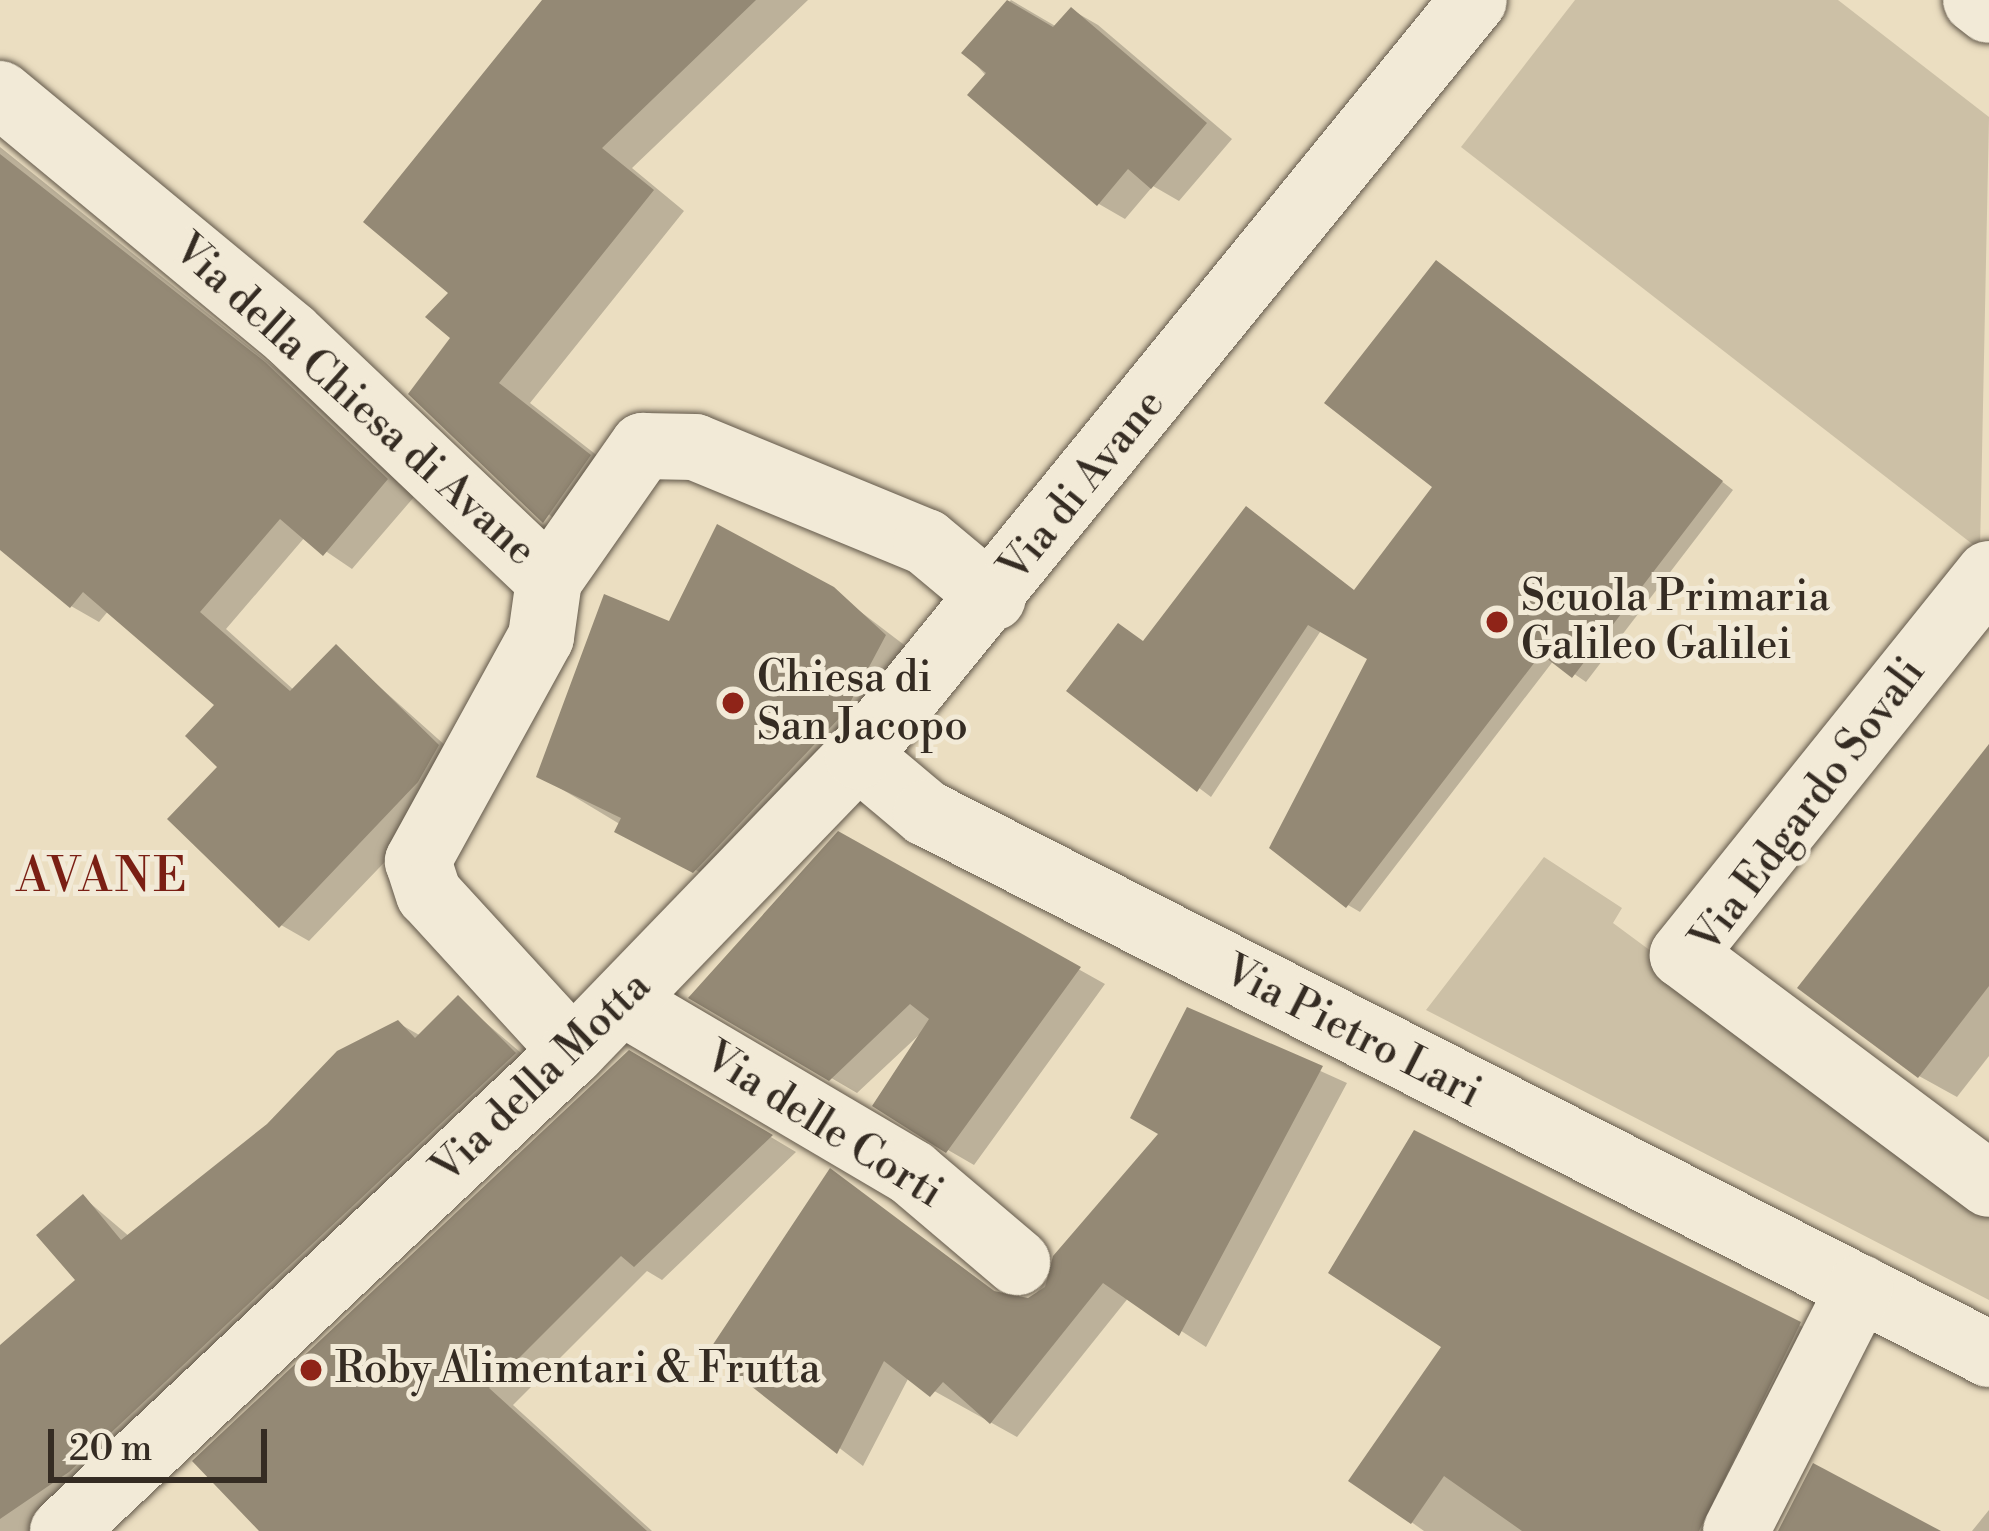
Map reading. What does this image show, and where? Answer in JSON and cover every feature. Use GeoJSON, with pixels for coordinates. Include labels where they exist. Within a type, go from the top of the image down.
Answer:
{"type":"FeatureCollection","features":[{"type":"Feature","properties":{"kind":"street","name":"Via di Avane"},"geometry":{"type":"LineString","coordinates":[[549,580],[643,446],[695,447],[926,542],[993,598],[1474,0]]}},
{"type":"Feature","properties":{"kind":"street"},"geometry":{"type":"LineString","coordinates":[[1976,0],[1989,10]]}},
{"type":"Feature","properties":{"kind":"street","name":"Via della Chiesa di Avane"},"geometry":{"type":"LineString","coordinates":[[0,94],[290,334],[549,580],[542,638],[418,861],[429,894],[573,1052]]}},
{"type":"Feature","properties":{"kind":"street","name":"Via Edgardo Sovali"},"geometry":{"type":"LineString","coordinates":[[1980,1164],[1683,956],[1989,574]]}},
{"type":"Feature","properties":{"kind":"street","name":"Via della Motta"},"geometry":{"type":"LineString","coordinates":[[63,1531],[573,1052],[858,756],[993,598]]}},
{"type":"Feature","properties":{"kind":"street","name":"Via Pietro Lari"},"geometry":{"type":"LineString","coordinates":[[858,756],[926,813],[1989,1354]]}},
{"type":"Feature","properties":{"kind":"street","name":"Via delle Corti"},"geometry":{"type":"LineString","coordinates":[[622,1002],[912,1173],[1017,1262]]}},
{"type":"Feature","properties":{"kind":"street"},"geometry":{"type":"LineString","coordinates":[[1736,1531],[1860,1288]]}},
{"type":"Feature","properties":{"kind":"shaded area"},"geometry":{"type":"Polygon","coordinates":[[[1575,0],[1838,0],[1989,117],[1980,550],[1461,147],[1575,0]]]}},
{"type":"Feature","properties":{"kind":"shaded area"},"geometry":{"type":"Polygon","coordinates":[[[1544,857],[1622,908],[1613,923],[1989,1201],[1989,1300],[1426,1010],[1544,857]]]}},
{"type":"Feature","properties":{"kind":"building"},"geometry":{"type":"Polygon","coordinates":[[[542,0],[756,0],[602,148],[654,190],[499,383],[591,455],[543,523],[408,394],[450,338],[425,317],[448,293],[363,222],[542,0]]]}},
{"type":"Feature","properties":{"kind":"building"},"geometry":{"type":"Polygon","coordinates":[[[1007,0],[1053,27],[1071,7],[1207,123],[1151,189],[1128,169],[1097,206],[967,95],[986,73],[961,53],[1007,0]]]}},
{"type":"Feature","properties":{"kind":"building"},"geometry":{"type":"Polygon","coordinates":[[[0,154],[265,362],[388,479],[323,556],[280,519],[200,612],[290,691],[336,644],[439,745],[418,782],[279,928],[167,819],[217,767],[185,736],[214,705],[83,592],[70,608],[0,550],[0,154]]]}},
{"type":"Feature","properties":{"kind":"building"},"geometry":{"type":"Polygon","coordinates":[[[1436,260],[1723,481],[1572,678],[1541,654],[1346,908],[1269,848],[1367,659],[1308,625],[1197,792],[1066,691],[1118,623],[1143,641],[1246,506],[1354,590],[1432,487],[1324,403],[1436,260]]]}},
{"type":"Feature","properties":{"kind":"building","name":"Chiesa di San Jacopo"},"geometry":{"type":"Polygon","coordinates":[[[717,524],[834,587],[886,635],[845,712],[693,873],[614,832],[621,818],[536,777],[604,594],[669,621],[717,524]]]}},
{"type":"Feature","properties":{"kind":"building"},"geometry":{"type":"Polygon","coordinates":[[[1989,744],[1989,986],[1918,1078],[1797,988],[1989,744]]]}},
{"type":"Feature","properties":{"kind":"building"},"geometry":{"type":"Polygon","coordinates":[[[838,831],[1081,967],[946,1153],[872,1106],[929,1019],[910,1004],[829,1081],[688,998],[838,831]]]}},
{"type":"Feature","properties":{"kind":"building"},"geometry":{"type":"Polygon","coordinates":[[[458,995],[516,1053],[69,1472],[0,1519],[0,1345],[75,1280],[36,1235],[83,1194],[121,1240],[267,1124],[337,1051],[398,1020],[415,1038],[458,995]]]}},
{"type":"Feature","properties":{"kind":"building"},"geometry":{"type":"Polygon","coordinates":[[[1187,1007],[1323,1066],[1179,1336],[1103,1283],[990,1424],[943,1382],[930,1397],[884,1361],[837,1454],[708,1352],[830,1168],[994,1291],[1028,1298],[1045,1287],[1053,1256],[1158,1134],[1130,1118],[1187,1007]]]}},
{"type":"Feature","properties":{"kind":"building"},"geometry":{"type":"Polygon","coordinates":[[[629,1050],[773,1135],[634,1267],[621,1256],[489,1388],[647,1531],[259,1531],[192,1461],[629,1050]]]}},
{"type":"Feature","properties":{"kind":"building"},"geometry":{"type":"Polygon","coordinates":[[[1414,1130],[1801,1322],[1699,1531],[1522,1531],[1444,1476],[1411,1524],[1348,1481],[1441,1347],[1328,1273],[1414,1130]]]}},
{"type":"Feature","properties":{"kind":"building"},"geometry":{"type":"Polygon","coordinates":[[[1813,1463],[1941,1531],[1778,1531],[1813,1463]]]}},
{"type":"Feature","properties":{"kind":"place","name":"Scuola Primaria Galileo Galilei"},"geometry":{"type":"Point","coordinates":[1497,622]}},
{"type":"Feature","properties":{"kind":"place","name":"Chiesa di San Jacopo"},"geometry":{"type":"Point","coordinates":[733,703]}},
{"type":"Feature","properties":{"kind":"place","name":"Roby Alimentari & Frutta"},"geometry":{"type":"Point","coordinates":[311,1370]}},
{"type":"Feature","properties":{"kind":"district","name":"AVANE"},"geometry":{"type":"Point","coordinates":[103,878]}}]}
